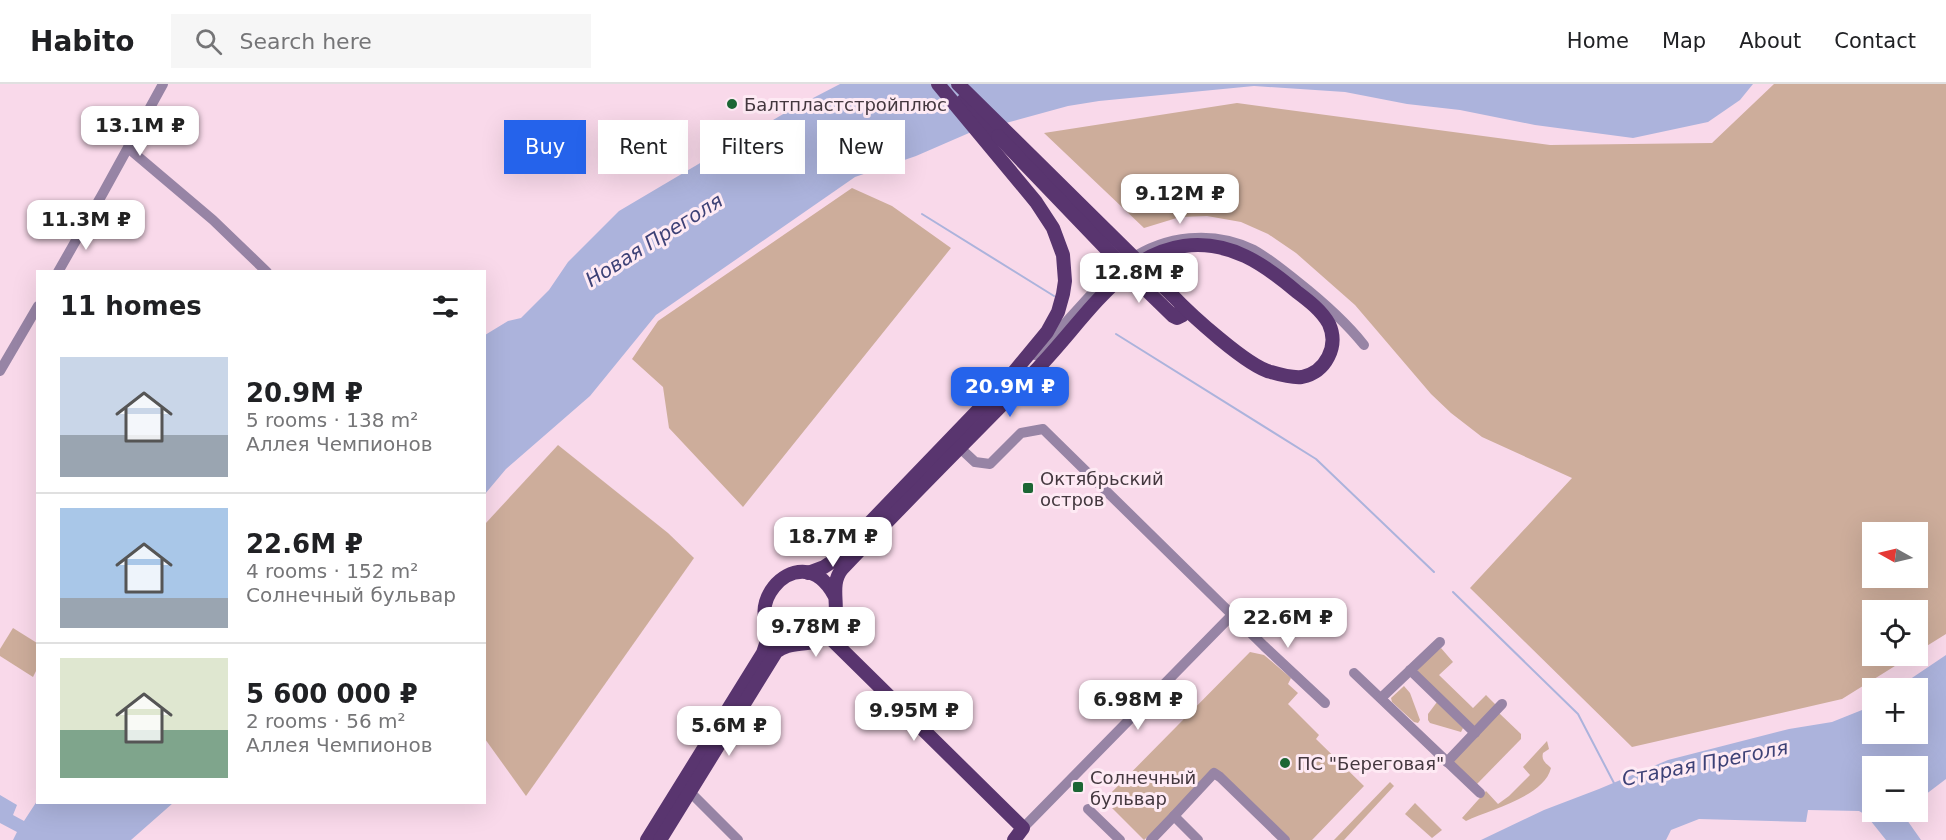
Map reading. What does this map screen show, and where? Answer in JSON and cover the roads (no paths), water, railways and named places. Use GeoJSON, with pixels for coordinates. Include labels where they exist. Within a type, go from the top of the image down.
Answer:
{"type":"FeatureCollection","features":[{"type":"Feature","properties":{"kind":"main road"},"geometry":{"type":"LineString","coordinates":[[794,644],[781,639],[771,629],[765,609],[771,588],[787,575],[808,573],[833,561],[1009,378],[1052,323],[1063,294],[1065,281],[1061,245],[1049,220],[938,84]]}},
{"type":"Feature","properties":{"kind":"main road"},"geometry":{"type":"LineString","coordinates":[[660,840],[776,652],[782,647],[815,642],[826,634],[836,615],[834,583],[842,569],[1038,367],[1125,273],[1142,262],[1163,252],[1193,246],[1213,246],[1237,252],[1258,262],[1278,276],[1315,307],[1326,320],[1332,333],[1330,352],[1320,368],[1306,376],[1291,377],[1263,370],[1172,302],[996,134],[943,84]]}},
{"type":"Feature","properties":{"kind":"main road"},"geometry":{"type":"LineString","coordinates":[[958,84],[1172,302]]}},
{"type":"Feature","properties":{"kind":"main road"},"geometry":{"type":"LineString","coordinates":[[808,573],[821,578],[834,594]]}},
{"type":"Feature","properties":{"kind":"main road"},"geometry":{"type":"LineString","coordinates":[[647,840],[763,653],[771,629]]}},
{"type":"Feature","properties":{"kind":"main road"},"geometry":{"type":"LineString","coordinates":[[826,634],[1023,828],[1014,840]]}},
{"type":"Feature","properties":{"kind":"street"},"geometry":{"type":"LineString","coordinates":[[59,270],[163,84]]}},
{"type":"Feature","properties":{"kind":"street"},"geometry":{"type":"LineString","coordinates":[[128,148],[213,220],[265,270]]}},
{"type":"Feature","properties":{"kind":"street"},"geometry":{"type":"LineString","coordinates":[[1009,378],[1038,352],[1120,267],[1152,248],[1183,238],[1220,239],[1257,252],[1327,305],[1364,345]]}},
{"type":"Feature","properties":{"kind":"street"},"geometry":{"type":"LineString","coordinates":[[0,371],[36,309]]}},
{"type":"Feature","properties":{"kind":"street"},"geometry":{"type":"LineString","coordinates":[[959,447],[975,462],[990,464],[1022,433],[1043,429],[1325,703]]}},
{"type":"Feature","properties":{"kind":"street"},"geometry":{"type":"LineString","coordinates":[[1023,828],[1232,615]]}},
{"type":"Feature","properties":{"kind":"street"},"geometry":{"type":"LineString","coordinates":[[1381,699],[1440,642]]}},
{"type":"Feature","properties":{"kind":"street"},"geometry":{"type":"LineString","coordinates":[[1410,670],[1475,733]]}},
{"type":"Feature","properties":{"kind":"street"},"geometry":{"type":"LineString","coordinates":[[1354,673],[1480,793]]}},
{"type":"Feature","properties":{"kind":"street"},"geometry":{"type":"LineString","coordinates":[[1447,762],[1502,704]]}},
{"type":"Feature","properties":{"kind":"street"},"geometry":{"type":"LineString","coordinates":[[1151,840],[1214,773],[1285,840]]}},
{"type":"Feature","properties":{"kind":"street"},"geometry":{"type":"LineString","coordinates":[[690,792],[738,840]]}},
{"type":"Feature","properties":{"kind":"street"},"geometry":{"type":"LineString","coordinates":[[1088,809],[1120,840]]}},
{"type":"Feature","properties":{"kind":"street"},"geometry":{"type":"LineString","coordinates":[[1174,816],[1198,840]]}},
{"type":"Feature","properties":{"kind":"water","name":"Новая Преголя"},"geometry":{"type":"Polygon","coordinates":[[[840,84],[1753,84],[1740,100],[1708,122],[1633,138],[1535,125],[1460,110],[1407,104],[1345,92],[1254,86],[1068,106],[969,133],[905,160],[905,120],[817,120],[817,174],[864,174],[855,177],[656,315],[590,396],[506,469],[486,493],[486,334],[508,321],[521,318],[549,290],[568,262],[619,211],[682,174],[688,174],[688,170],[700,163],[700,174],[805,174],[805,120],[773,120],[840,84]]]}},
{"type":"Feature","properties":{"kind":"water","name":"Старая Преголя"},"geometry":{"type":"Polygon","coordinates":[[[1946,655],[1946,779],[1928,793],[1928,756],[1862,756],[1862,813],[1808,810],[1806,822],[1699,819],[1671,830],[1666,840],[1481,840],[1544,810],[1668,760],[1789,729],[1832,722],[1862,710],[1862,744],[1928,744],[1928,678],[1912,678],[1946,655]]]}},
{"type":"Feature","properties":{"kind":"water"},"geometry":{"type":"Polygon","coordinates":[[[0,795],[17,805],[13,815],[24,821],[36,803],[172,804],[131,840],[13,840],[17,832],[0,823],[0,795]]]}},
{"type":"Feature","properties":{"kind":"water"},"geometry":{"type":"Polygon","coordinates":[[[1872,822],[1908,822],[1921,840],[1886,840],[1872,822]]]}},
{"type":"Feature","properties":{"kind":"waterway"},"geometry":{"type":"LineString","coordinates":[[922,214],[1054,296]]}},
{"type":"Feature","properties":{"kind":"waterway"},"geometry":{"type":"LineString","coordinates":[[1116,334],[1316,459],[1434,572]]}},
{"type":"Feature","properties":{"kind":"waterway","name":"Старая Преголя"},"geometry":{"type":"LineString","coordinates":[[1453,592],[1578,714],[1615,785]]}},
{"type":"Feature","properties":{"kind":"place","name":"Балтпластстройплюс"},"geometry":{"type":"Point","coordinates":[732,104]}},
{"type":"Feature","properties":{"kind":"place","name":"Октябрьский остров"},"geometry":{"type":"Point","coordinates":[1028,488]}},
{"type":"Feature","properties":{"kind":"place","name":"ПС \"Береговая\""},"geometry":{"type":"Point","coordinates":[1285,763]}},
{"type":"Feature","properties":{"kind":"place","name":"Солнечный бульвар"},"geometry":{"type":"Point","coordinates":[1078,787]}}]}
